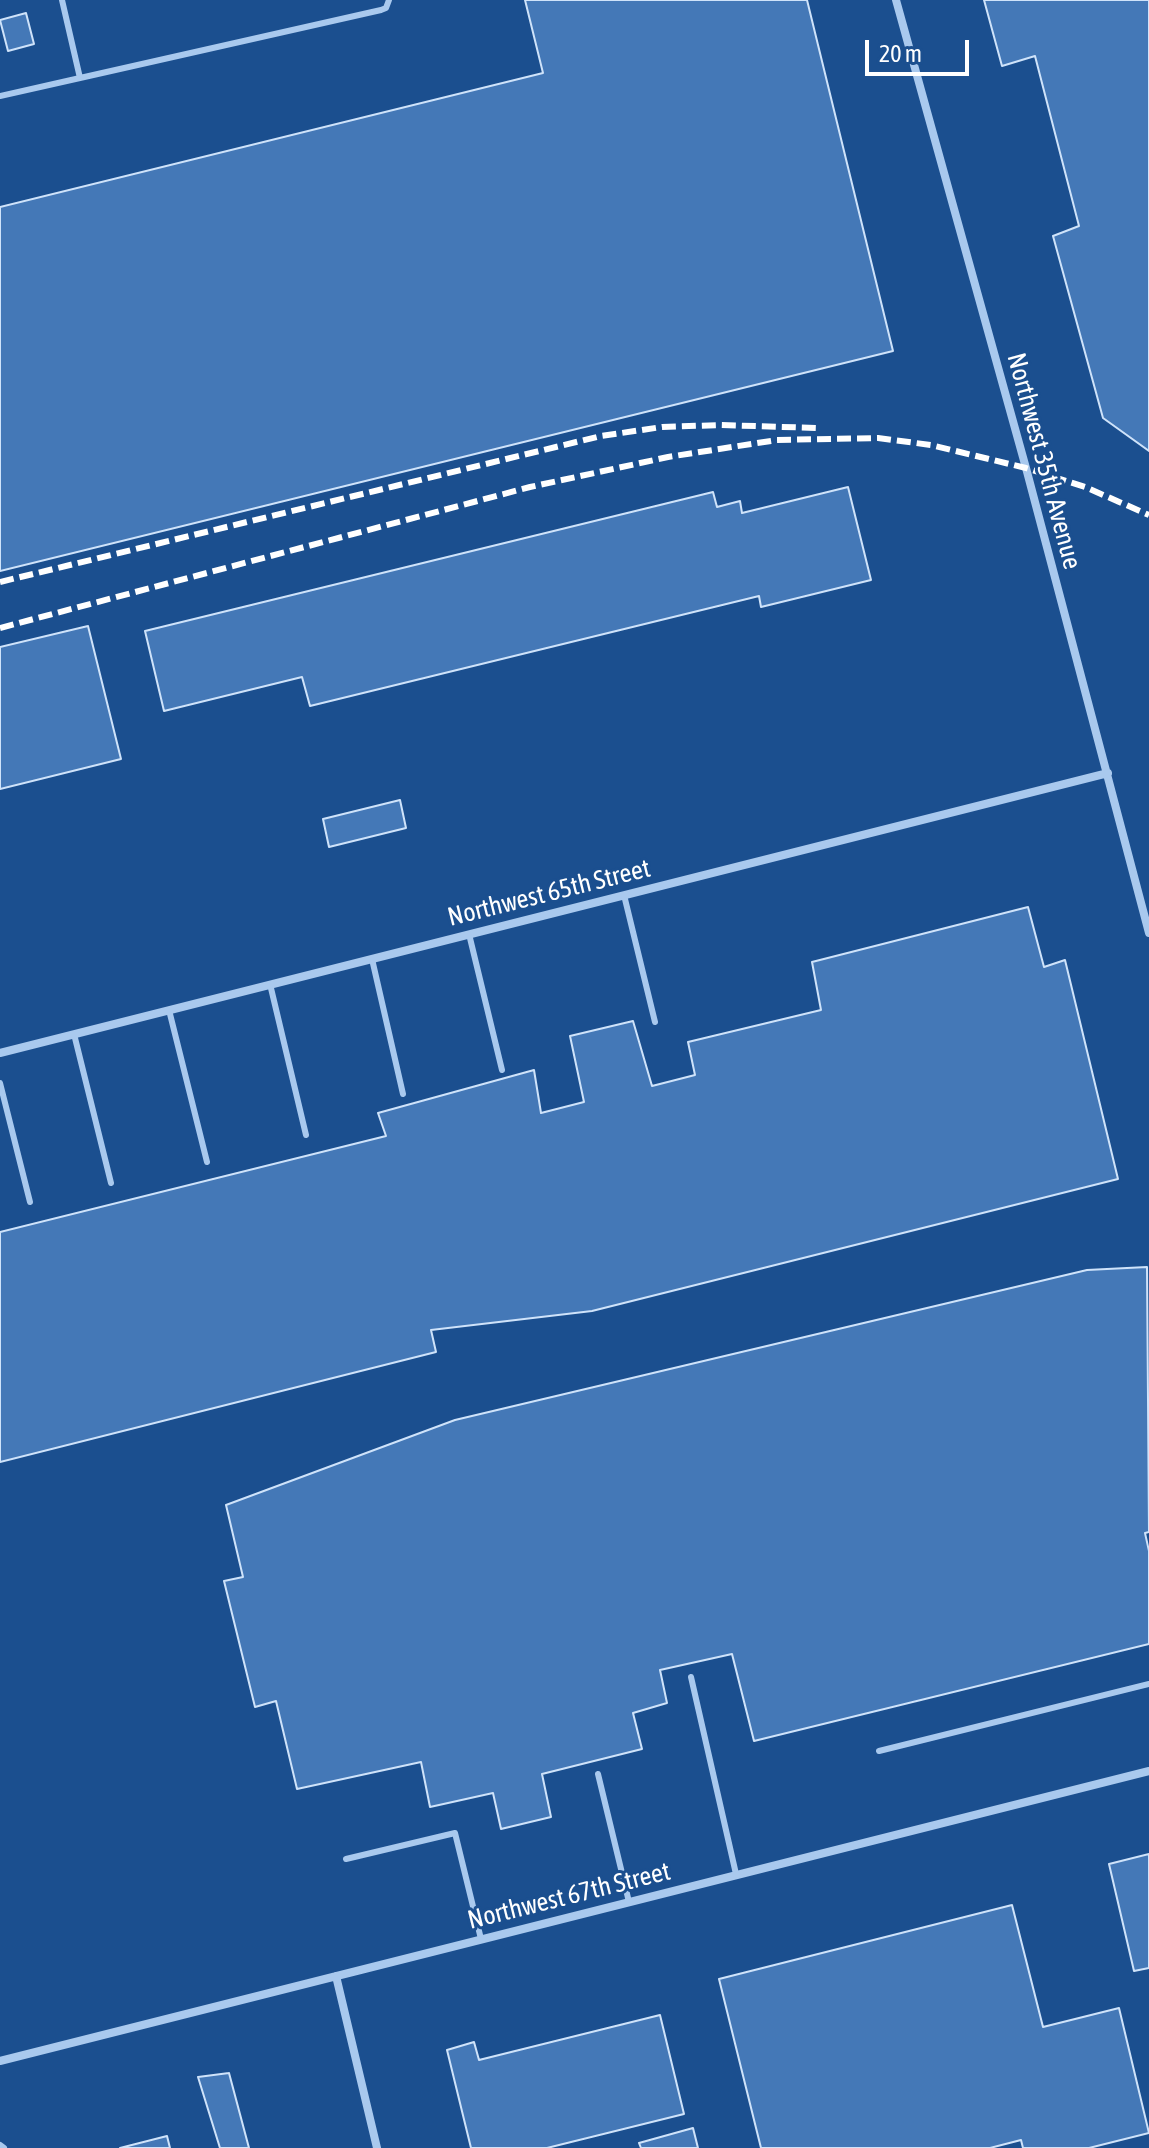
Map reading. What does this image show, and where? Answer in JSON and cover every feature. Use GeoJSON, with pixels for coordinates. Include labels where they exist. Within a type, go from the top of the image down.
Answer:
{"type":"FeatureCollection","features":[{"type":"Feature","properties":{"kind":"street","name":"Northwest 35th Avenue"},"geometry":{"type":"LineString","coordinates":[[896,0],[1149,933]]}},
{"type":"Feature","properties":{"kind":"street","name":"Northwest 65th Street"},"geometry":{"type":"LineString","coordinates":[[0,1053],[1108,773]]}},
{"type":"Feature","properties":{"kind":"street","name":"Northwest 67th Street"},"geometry":{"type":"LineString","coordinates":[[0,2061],[1149,1771]]}},
{"type":"Feature","properties":{"kind":"street"},"geometry":{"type":"LineString","coordinates":[[336,1976],[377,2148]]}},
{"type":"Feature","properties":{"kind":"lane"},"geometry":{"type":"LineString","coordinates":[[62,0],[80,78]]}},
{"type":"Feature","properties":{"kind":"lane"},"geometry":{"type":"LineString","coordinates":[[0,96],[381,10],[389,0]]}},
{"type":"Feature","properties":{"kind":"lane"},"geometry":{"type":"LineString","coordinates":[[624,895],[655,1022]]}},
{"type":"Feature","properties":{"kind":"lane"},"geometry":{"type":"LineString","coordinates":[[469,934],[502,1070]]}},
{"type":"Feature","properties":{"kind":"lane"},"geometry":{"type":"LineString","coordinates":[[372,959],[403,1094]]}},
{"type":"Feature","properties":{"kind":"lane"},"geometry":{"type":"LineString","coordinates":[[270,984],[306,1135]]}},
{"type":"Feature","properties":{"kind":"lane"},"geometry":{"type":"LineString","coordinates":[[169,1010],[207,1162]]}},
{"type":"Feature","properties":{"kind":"lane"},"geometry":{"type":"LineString","coordinates":[[74,1034],[111,1183]]}},
{"type":"Feature","properties":{"kind":"lane"},"geometry":{"type":"LineString","coordinates":[[0,1083],[30,1202]]}},
{"type":"Feature","properties":{"kind":"lane"},"geometry":{"type":"LineString","coordinates":[[691,1677],[736,1874]]}},
{"type":"Feature","properties":{"kind":"lane"},"geometry":{"type":"LineString","coordinates":[[879,1751],[1149,1684]]}},
{"type":"Feature","properties":{"kind":"lane"},"geometry":{"type":"LineString","coordinates":[[598,1774],[629,1902]]}},
{"type":"Feature","properties":{"kind":"lane"},"geometry":{"type":"LineString","coordinates":[[346,1859],[455,1833],[481,1939]]}},
{"type":"Feature","properties":{"kind":"building"},"geometry":{"type":"Polygon","coordinates":[[[525,0],[807,0],[893,351],[0,571],[0,207],[543,73],[525,0]]]}},
{"type":"Feature","properties":{"kind":"building"},"geometry":{"type":"Polygon","coordinates":[[[984,0],[1149,0],[1149,451],[1103,418],[1053,236],[1079,226],[1035,56],[1002,66],[984,0]]]}},
{"type":"Feature","properties":{"kind":"building"},"geometry":{"type":"Polygon","coordinates":[[[26,13],[34,44],[8,51],[0,20],[26,13]]]}},
{"type":"Feature","properties":{"kind":"building"},"geometry":{"type":"Polygon","coordinates":[[[848,487],[871,580],[761,607],[759,596],[310,706],[302,677],[164,711],[145,631],[713,492],[717,507],[740,501],[742,513],[848,487]]]}},
{"type":"Feature","properties":{"kind":"building"},"geometry":{"type":"Polygon","coordinates":[[[88,626],[121,759],[0,789],[0,647],[88,626]]]}},
{"type":"Feature","properties":{"kind":"building"},"geometry":{"type":"Polygon","coordinates":[[[400,800],[406,828],[329,847],[323,819],[400,800]]]}},
{"type":"Feature","properties":{"kind":"building"},"geometry":{"type":"Polygon","coordinates":[[[1028,907],[1044,967],[1065,960],[1118,1179],[592,1311],[431,1330],[436,1352],[0,1462],[0,1232],[386,1136],[378,1113],[534,1070],[541,1113],[584,1102],[570,1036],[633,1021],[652,1086],[695,1075],[688,1042],[821,1010],[812,962],[1028,907]]]}},
{"type":"Feature","properties":{"kind":"building"},"geometry":{"type":"Polygon","coordinates":[[[1147,1267],[1149,1532],[1145,1533],[1149,1551],[1149,1644],[754,1741],[732,1654],[660,1670],[667,1703],[633,1713],[642,1749],[542,1774],[551,1817],[501,1829],[493,1793],[430,1807],[421,1762],[297,1789],[276,1701],[255,1707],[224,1581],[243,1577],[226,1505],[455,1420],[1087,1270],[1147,1267]]]}},
{"type":"Feature","properties":{"kind":"building"},"geometry":{"type":"Polygon","coordinates":[[[1149,1854],[1149,1968],[1134,1971],[1109,1864],[1149,1854]]]}},
{"type":"Feature","properties":{"kind":"building"},"geometry":{"type":"Polygon","coordinates":[[[1012,1905],[1043,2027],[1119,2008],[1149,2133],[1089,2148],[1023,2148],[1021,2140],[990,2148],[761,2148],[719,1979],[1012,1905]]]}},
{"type":"Feature","properties":{"kind":"building"},"geometry":{"type":"Polygon","coordinates":[[[660,2015],[684,2114],[547,2148],[471,2148],[447,2050],[474,2042],[479,2060],[660,2015]]]}},
{"type":"Feature","properties":{"kind":"building"},"geometry":{"type":"Polygon","coordinates":[[[229,2073],[249,2148],[220,2148],[198,2077],[229,2073]]]}},
{"type":"Feature","properties":{"kind":"building"},"geometry":{"type":"Polygon","coordinates":[[[693,2128],[698,2148],[641,2148],[639,2143],[693,2128]]]}},
{"type":"Feature","properties":{"kind":"building"},"geometry":{"type":"Polygon","coordinates":[[[167,2136],[170,2148],[120,2148],[167,2136]]]}},
{"type":"Feature","properties":{"kind":"railway"},"geometry":{"type":"LineString","coordinates":[[0,582],[601,436],[662,427],[818,428]]}},
{"type":"Feature","properties":{"kind":"railway"},"geometry":{"type":"LineString","coordinates":[[0,628],[530,487],[668,457],[777,440],[878,438],[931,445],[1026,468],[1085,487],[1149,515]]}}]}
